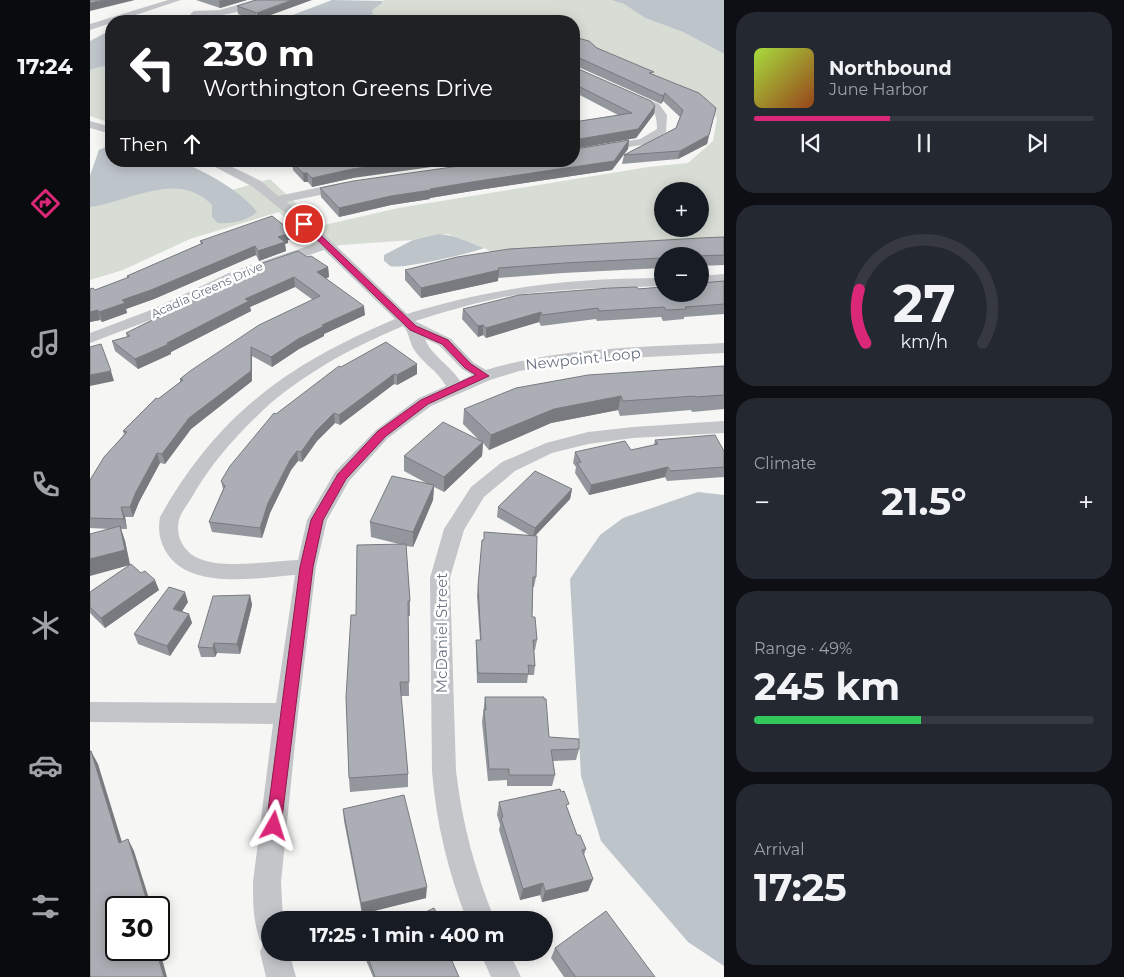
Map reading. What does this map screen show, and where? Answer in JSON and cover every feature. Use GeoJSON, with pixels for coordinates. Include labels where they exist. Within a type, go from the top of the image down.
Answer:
{"type":"FeatureCollection","features":[{"type":"Feature","properties":{"kind":"street"},"geometry":{"type":"LineString","coordinates":[[120,15],[177,0]]}},
{"type":"Feature","properties":{"kind":"street"},"geometry":{"type":"LineString","coordinates":[[194,14],[221,13],[264,0]]}},
{"type":"Feature","properties":{"kind":"street"},"geometry":{"type":"LineString","coordinates":[[90,27],[105,21]]}},
{"type":"Feature","properties":{"kind":"street"},"geometry":{"type":"LineString","coordinates":[[580,152],[643,142],[662,130],[662,115],[655,106],[619,90]]}},
{"type":"Feature","properties":{"kind":"street"},"geometry":{"type":"LineString","coordinates":[[90,124],[105,129]]}},
{"type":"Feature","properties":{"kind":"street"},"geometry":{"type":"LineString","coordinates":[[222,167],[257,184],[294,213],[409,324],[445,342],[468,366],[484,376]]}},
{"type":"Feature","properties":{"kind":"street"},"geometry":{"type":"LineString","coordinates":[[275,200],[352,184]]}},
{"type":"Feature","properties":{"kind":"street","name":"Acadia Greens Drive"},"geometry":{"type":"LineString","coordinates":[[90,338],[156,313],[236,275],[325,245]]}},
{"type":"Feature","properties":{"kind":"street"},"geometry":{"type":"LineString","coordinates":[[709,279],[724,278]]}},
{"type":"Feature","properties":{"kind":"street"},"geometry":{"type":"LineString","coordinates":[[306,567],[205,569],[190,564],[172,548],[166,527],[170,517],[206,458],[235,426],[283,385],[320,361],[358,341],[409,324],[466,301],[522,290],[654,282]]}},
{"type":"Feature","properties":{"kind":"street"},"geometry":{"type":"LineString","coordinates":[[409,324],[420,346],[446,373],[456,387]]}},
{"type":"Feature","properties":{"kind":"street","name":"Newpoint Loop"},"geometry":{"type":"LineString","coordinates":[[269,911],[267,882],[286,714],[306,567],[317,520],[342,477],[382,434],[424,402],[484,376],[517,366],[580,356],[724,348]]}},
{"type":"Feature","properties":{"kind":"street","name":"McDaniel Street"},"geometry":{"type":"LineString","coordinates":[[477,911],[453,831],[444,770],[440,578],[444,556],[455,524],[477,493],[496,476],[530,454],[550,447],[615,433],[724,428]]}},
{"type":"Feature","properties":{"kind":"street"},"geometry":{"type":"LineString","coordinates":[[90,712],[286,714]]}},
{"type":"Feature","properties":{"kind":"street"},"geometry":{"type":"LineString","coordinates":[[277,961],[281,977]]}},
{"type":"Feature","properties":{"kind":"street"},"geometry":{"type":"LineString","coordinates":[[498,961],[506,977]]}},
{"type":"Feature","properties":{"kind":"shaded area"},"geometry":{"type":"Polygon","coordinates":[[[332,0],[382,1],[372,10],[373,15],[293,15],[332,0]]]}},
{"type":"Feature","properties":{"kind":"shaded area"},"geometry":{"type":"Polygon","coordinates":[[[384,0],[611,0],[624,4],[645,18],[683,32],[724,54],[724,246],[654,247],[654,249],[501,257],[449,234],[438,234],[413,240],[341,245],[318,250],[279,212],[190,239],[123,270],[90,280],[90,176],[99,150],[105,148],[105,167],[190,167],[232,190],[270,179],[320,226],[398,208],[648,167],[688,163],[713,141],[717,118],[688,97],[580,48],[580,15],[372,15],[372,9],[384,0]]]}},
{"type":"Feature","properties":{"kind":"shaded area"},"geometry":{"type":"Polygon","coordinates":[[[611,0],[724,0],[724,54],[683,32],[645,18],[624,4],[611,0]]]}},
{"type":"Feature","properties":{"kind":"shaded area"},"geometry":{"type":"Polygon","coordinates":[[[105,33],[105,66],[90,70],[90,41],[105,33]]]}},
{"type":"Feature","properties":{"kind":"shaded area"},"geometry":{"type":"Polygon","coordinates":[[[105,66],[105,121],[90,116],[90,70],[105,66]]]}},
{"type":"Feature","properties":{"kind":"shaded area"},"geometry":{"type":"Polygon","coordinates":[[[105,147],[105,167],[192,167],[231,188],[251,204],[257,212],[249,218],[239,221],[218,223],[212,217],[212,205],[199,195],[184,189],[169,188],[90,207],[90,176],[99,150],[105,147]]]}},
{"type":"Feature","properties":{"kind":"shaded area"},"geometry":{"type":"Polygon","coordinates":[[[438,234],[455,237],[484,248],[407,266],[390,266],[384,261],[384,255],[413,240],[438,234]]]}},
{"type":"Feature","properties":{"kind":"shaded area"},"geometry":{"type":"Polygon","coordinates":[[[698,492],[724,495],[724,966],[688,942],[601,841],[581,776],[570,579],[600,535],[623,518],[698,492]]]}},
{"type":"Feature","properties":{"kind":"building"},"geometry":{"type":"Polygon","coordinates":[[[90,0],[105,0],[90,3],[90,0]]]}},
{"type":"Feature","properties":{"kind":"building"},"geometry":{"type":"Polygon","coordinates":[[[256,0],[292,0],[257,13],[237,6],[256,0]]]}},
{"type":"Feature","properties":{"kind":"building"},"geometry":{"type":"Polygon","coordinates":[[[580,39],[589,41],[597,48],[654,72],[649,73],[699,93],[716,108],[709,135],[680,151],[624,155],[676,128],[683,110],[665,93],[663,96],[580,58],[580,39]]]}},
{"type":"Feature","properties":{"kind":"building"},"geometry":{"type":"Polygon","coordinates":[[[580,70],[651,101],[655,106],[638,129],[580,139],[580,121],[632,113],[580,87],[580,70]]]}},
{"type":"Feature","properties":{"kind":"building"},"geometry":{"type":"Polygon","coordinates":[[[629,140],[614,161],[580,166],[580,148],[629,140]]]}},
{"type":"Feature","properties":{"kind":"building"},"geometry":{"type":"Polygon","coordinates":[[[297,167],[367,167],[312,178],[307,173],[303,173],[297,167]]]}},
{"type":"Feature","properties":{"kind":"building"},"geometry":{"type":"Polygon","coordinates":[[[452,167],[573,167],[430,189],[339,208],[320,188],[353,181],[452,167]]]}},
{"type":"Feature","properties":{"kind":"building"},"geometry":{"type":"Polygon","coordinates":[[[272,216],[290,230],[284,232],[287,234],[278,237],[285,242],[258,251],[255,246],[151,290],[122,300],[125,303],[99,312],[98,310],[90,312],[90,289],[93,288],[95,290],[129,277],[127,276],[203,243],[200,241],[272,216]]]}},
{"type":"Feature","properties":{"kind":"building"},"geometry":{"type":"Polygon","coordinates":[[[724,237],[724,255],[709,256],[709,247],[654,247],[654,258],[498,268],[499,270],[421,288],[405,270],[457,257],[509,249],[724,237]]]}},
{"type":"Feature","properties":{"kind":"building"},"geometry":{"type":"Polygon","coordinates":[[[298,251],[307,257],[311,256],[328,267],[317,272],[364,306],[322,325],[324,326],[298,339],[271,357],[251,347],[251,371],[189,418],[162,454],[157,453],[130,507],[121,507],[124,519],[90,518],[90,480],[104,457],[127,432],[123,431],[156,398],[158,399],[183,380],[180,379],[190,371],[259,325],[320,296],[294,277],[245,299],[249,301],[167,343],[169,344],[135,359],[112,341],[130,336],[126,333],[264,265],[263,263],[298,251]]]}},
{"type":"Feature","properties":{"kind":"building"},"geometry":{"type":"Polygon","coordinates":[[[724,281],[724,304],[666,310],[664,307],[599,311],[598,308],[542,315],[541,312],[486,328],[483,325],[478,326],[463,309],[519,295],[637,287],[638,289],[654,288],[654,302],[709,302],[709,282],[724,281]]]}},
{"type":"Feature","properties":{"kind":"building"},"geometry":{"type":"Polygon","coordinates":[[[386,342],[417,364],[397,375],[394,374],[339,415],[334,413],[316,431],[301,452],[297,451],[290,460],[268,503],[260,528],[209,522],[225,486],[221,481],[230,466],[274,413],[276,414],[339,366],[341,367],[386,342]]]}},
{"type":"Feature","properties":{"kind":"building"},"geometry":{"type":"Polygon","coordinates":[[[101,344],[111,371],[90,375],[90,347],[101,344]]]}},
{"type":"Feature","properties":{"kind":"building"},"geometry":{"type":"Polygon","coordinates":[[[724,366],[724,395],[623,401],[621,396],[554,409],[491,435],[464,409],[516,388],[588,375],[724,366]]]}},
{"type":"Feature","properties":{"kind":"building"},"geometry":{"type":"Polygon","coordinates":[[[443,422],[483,442],[444,477],[404,456],[443,422]]]}},
{"type":"Feature","properties":{"kind":"building"},"geometry":{"type":"Polygon","coordinates":[[[715,435],[724,451],[724,467],[670,471],[668,467],[591,485],[577,463],[581,462],[575,452],[625,441],[631,450],[658,444],[655,440],[715,435]]]}},
{"type":"Feature","properties":{"kind":"building"},"geometry":{"type":"Polygon","coordinates":[[[535,471],[572,489],[535,528],[498,507],[535,471]]]}},
{"type":"Feature","properties":{"kind":"building"},"geometry":{"type":"Polygon","coordinates":[[[392,476],[434,485],[413,532],[370,522],[392,476]]]}},
{"type":"Feature","properties":{"kind":"building"},"geometry":{"type":"Polygon","coordinates":[[[120,526],[125,550],[90,559],[90,534],[120,526]]]}},
{"type":"Feature","properties":{"kind":"building"},"geometry":{"type":"Polygon","coordinates":[[[484,532],[537,536],[536,577],[533,577],[532,617],[535,617],[537,640],[533,640],[535,666],[528,665],[529,674],[478,673],[476,640],[481,640],[478,586],[484,532]]]}},
{"type":"Feature","properties":{"kind":"building"},"geometry":{"type":"Polygon","coordinates":[[[406,544],[410,601],[408,601],[409,682],[400,682],[408,774],[349,778],[346,697],[351,615],[356,615],[357,545],[406,544]]]}},
{"type":"Feature","properties":{"kind":"building"},"geometry":{"type":"Polygon","coordinates":[[[131,564],[141,573],[145,571],[155,580],[101,618],[90,607],[90,592],[131,564]]]}},
{"type":"Feature","properties":{"kind":"building"},"geometry":{"type":"Polygon","coordinates":[[[169,587],[185,592],[173,609],[189,614],[167,646],[134,634],[169,587]]]}},
{"type":"Feature","properties":{"kind":"building"},"geometry":{"type":"Polygon","coordinates":[[[250,595],[237,644],[214,643],[213,648],[198,647],[213,596],[250,595]]]}},
{"type":"Feature","properties":{"kind":"building"},"geometry":{"type":"Polygon","coordinates":[[[485,697],[544,697],[546,699],[549,737],[579,739],[579,749],[551,750],[555,775],[509,775],[509,769],[489,769],[484,710],[486,710],[485,697]]]}},
{"type":"Feature","properties":{"kind":"building"},"geometry":{"type":"Polygon","coordinates":[[[91,751],[119,843],[128,839],[145,896],[105,896],[105,961],[159,961],[164,977],[90,977],[91,751]]]}},
{"type":"Feature","properties":{"kind":"building"},"geometry":{"type":"Polygon","coordinates":[[[560,789],[561,792],[564,791],[569,804],[566,805],[577,835],[580,835],[586,849],[582,850],[593,879],[545,891],[543,883],[523,889],[501,818],[503,817],[499,802],[560,789]]]}},
{"type":"Feature","properties":{"kind":"building"},"geometry":{"type":"Polygon","coordinates":[[[404,795],[427,887],[361,903],[343,809],[404,795]]]}},
{"type":"Feature","properties":{"kind":"building"},"geometry":{"type":"Polygon","coordinates":[[[606,911],[655,977],[576,977],[572,972],[555,948],[606,911]]]}},
{"type":"Feature","properties":{"kind":"building"},"geometry":{"type":"Polygon","coordinates":[[[369,961],[452,961],[459,977],[375,977],[369,961]]]}},
{"type":"Feature","properties":{"kind":"route"},"geometry":{"type":"LineString","coordinates":[[274,826],[286,714],[306,567],[317,520],[342,477],[382,434],[424,402],[484,376],[468,366],[445,342],[413,328],[304,224]]}}]}
